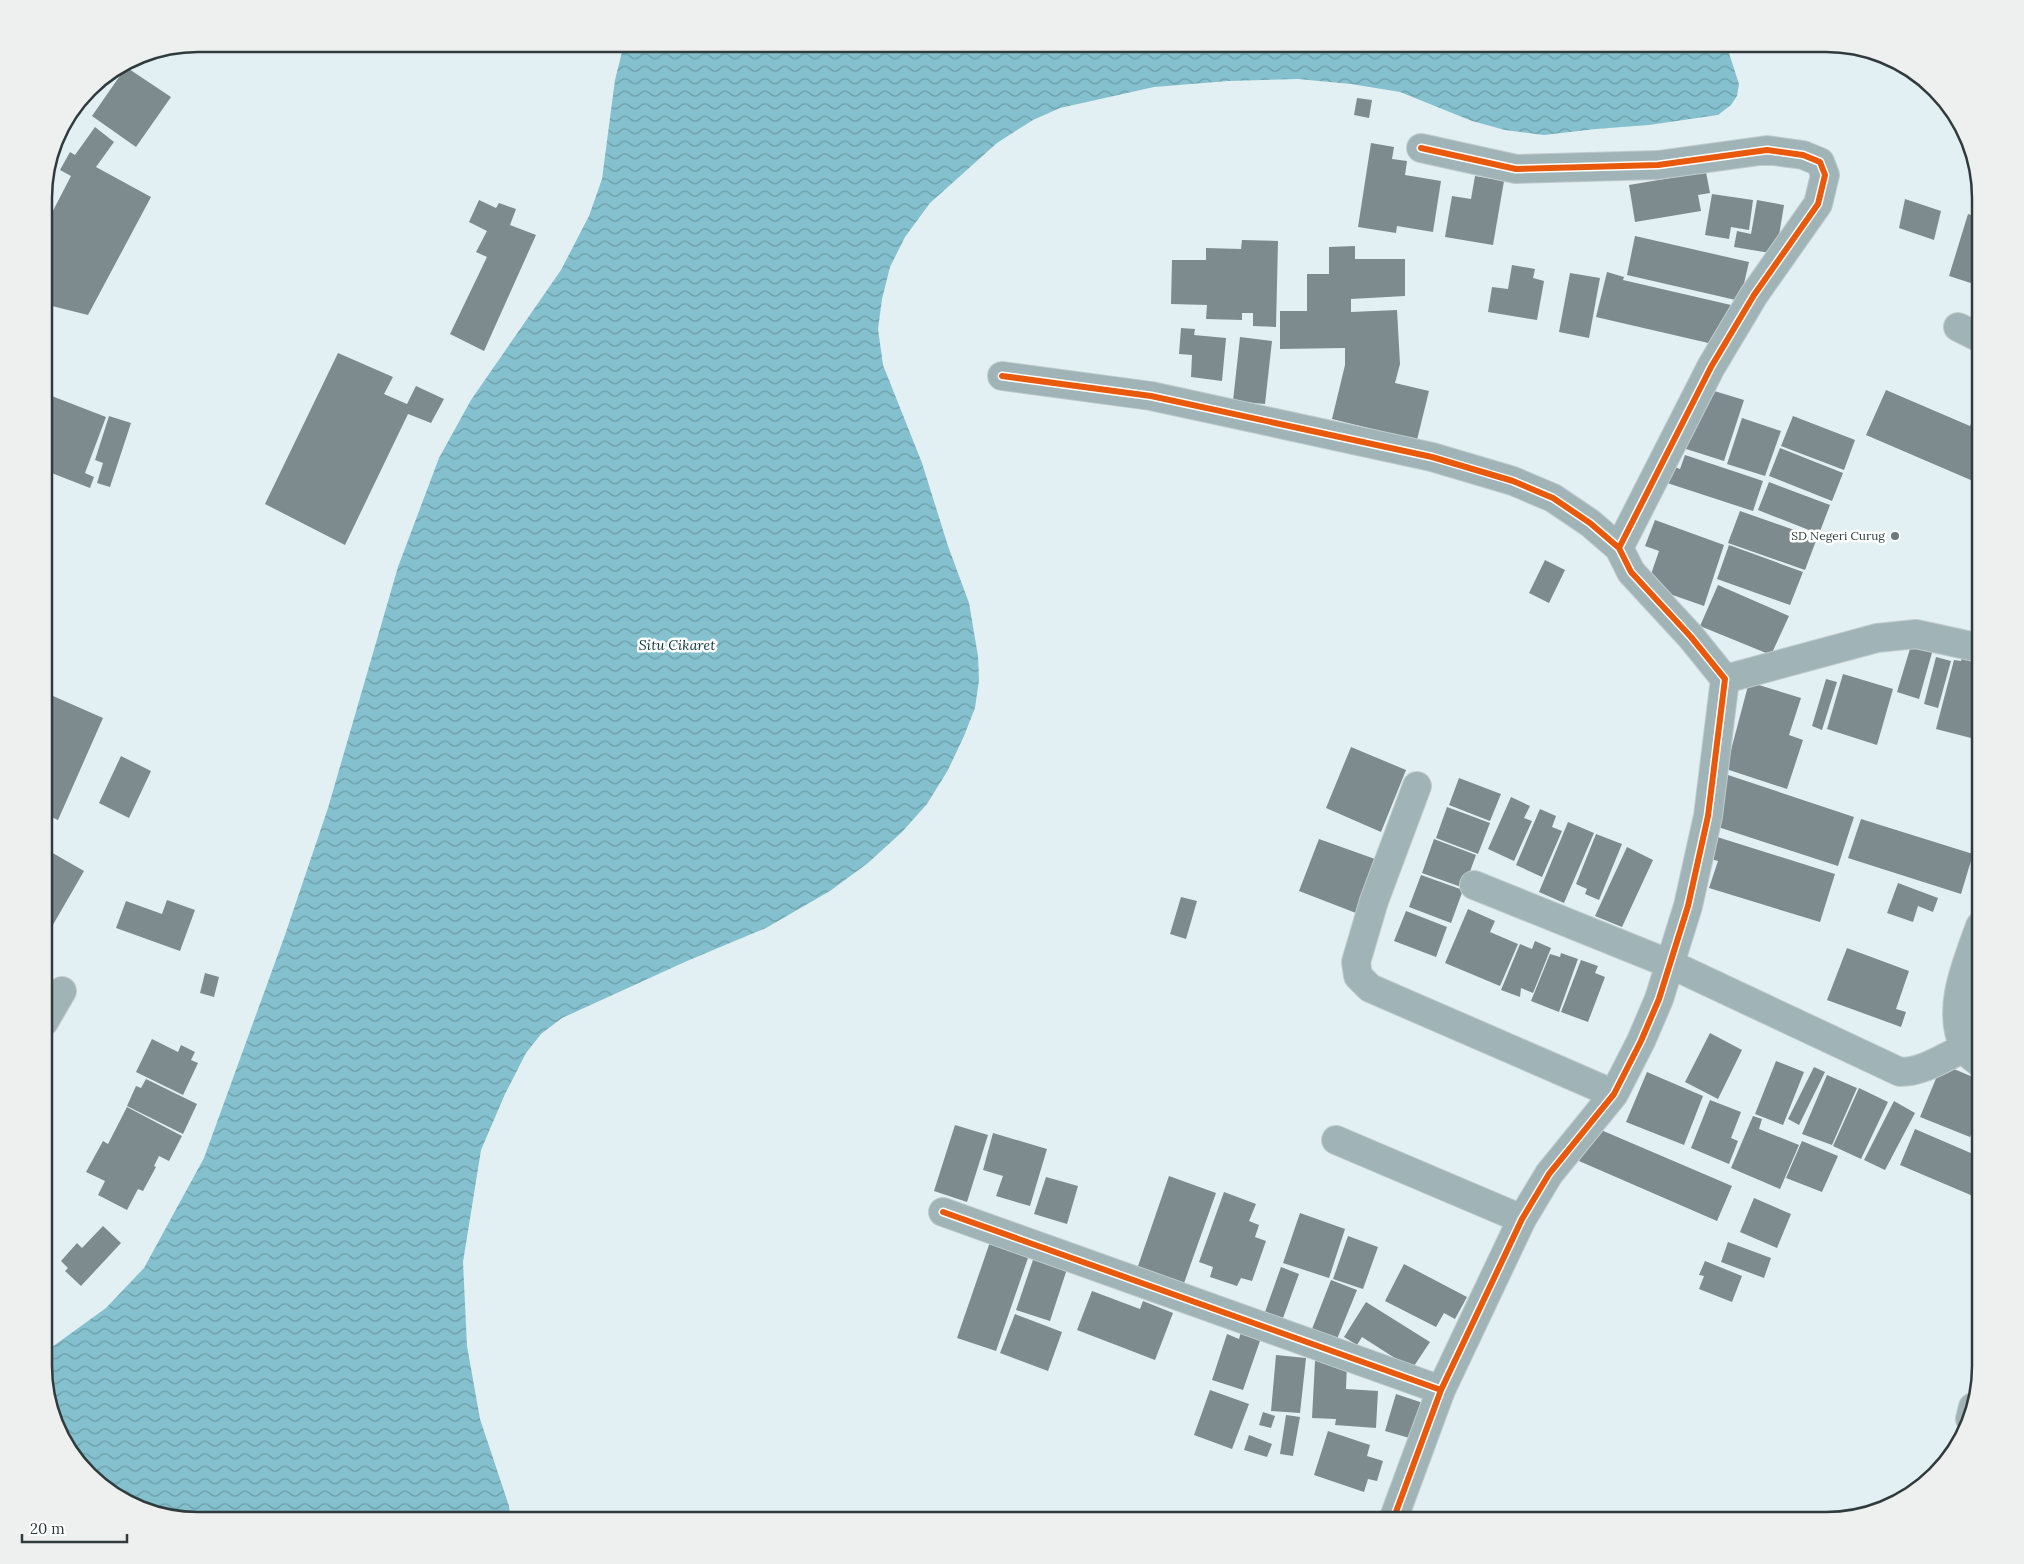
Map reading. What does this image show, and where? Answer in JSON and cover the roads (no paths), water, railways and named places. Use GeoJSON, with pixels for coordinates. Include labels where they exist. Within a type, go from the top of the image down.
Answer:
{"type":"FeatureCollection","features":[{"type":"Feature","properties":{"kind":"street"},"geometry":{"type":"LineString","coordinates":[[1421,148],[1516,169],[1658,165],[1767,150],[1803,154],[1820,162],[1825,175],[1818,204],[1754,295],[1712,367],[1619,548]]}},
{"type":"Feature","properties":{"kind":"street"},"geometry":{"type":"LineString","coordinates":[[1002,376],[1151,396],[1432,456],[1512,481],[1553,498],[1590,523],[1619,548],[1631,572],[1691,637],[1726,679],[1708,816],[1688,906],[1658,999],[1641,1041],[1614,1094],[1549,1174],[1522,1220],[1441,1390],[1396,1512]]}},
{"type":"Feature","properties":{"kind":"street"},"geometry":{"type":"LineString","coordinates":[[1726,679],[1877,638],[1916,634],[1972,646]]}},
{"type":"Feature","properties":{"kind":"street"},"geometry":{"type":"LineString","coordinates":[[1417,786],[1374,901],[1356,962],[1358,976],[1370,988],[1614,1094]]}},
{"type":"Feature","properties":{"kind":"street"},"geometry":{"type":"LineString","coordinates":[[1474,885],[1670,964],[1900,1072],[1912,1072],[1927,1066],[1972,1056],[1956,1015],[1964,972],[1972,949]]}},
{"type":"Feature","properties":{"kind":"street"},"geometry":{"type":"LineString","coordinates":[[53,1006],[62,991]]}},
{"type":"Feature","properties":{"kind":"street"},"geometry":{"type":"LineString","coordinates":[[1336,1140],[1522,1220]]}},
{"type":"Feature","properties":{"kind":"street"},"geometry":{"type":"LineString","coordinates":[[943,1212],[1441,1390]]}},
{"type":"Feature","properties":{"kind":"water","name":"Situ Cikaret"},"geometry":{"type":"Polygon","coordinates":[[[622,53],[1729,53],[1739,84],[1737,96],[1731,105],[1718,115],[1649,125],[1544,135],[1505,130],[1472,121],[1400,92],[1351,84],[1298,79],[1228,81],[1154,87],[1060,108],[1033,120],[997,143],[930,203],[905,237],[890,267],[882,299],[878,329],[883,365],[922,463],[948,546],[969,603],[978,656],[979,680],[975,708],[948,770],[927,804],[902,832],[868,863],[830,891],[766,928],[687,961],[562,1018],[541,1034],[526,1053],[505,1094],[481,1150],[463,1262],[467,1346],[480,1419],[510,1512],[198,1512],[161,1507],[125,1492],[95,1469],[77,1447],[57,1403],[53,1375],[53,1346],[106,1308],[144,1268],[204,1158],[285,935],[328,808],[398,567],[439,458],[471,400],[561,270],[589,216],[602,179],[615,80],[622,53]]]}},
{"type":"Feature","properties":{"kind":"place","name":"SD Negeri Curug"},"geometry":{"type":"Point","coordinates":[1895,536]}}]}
